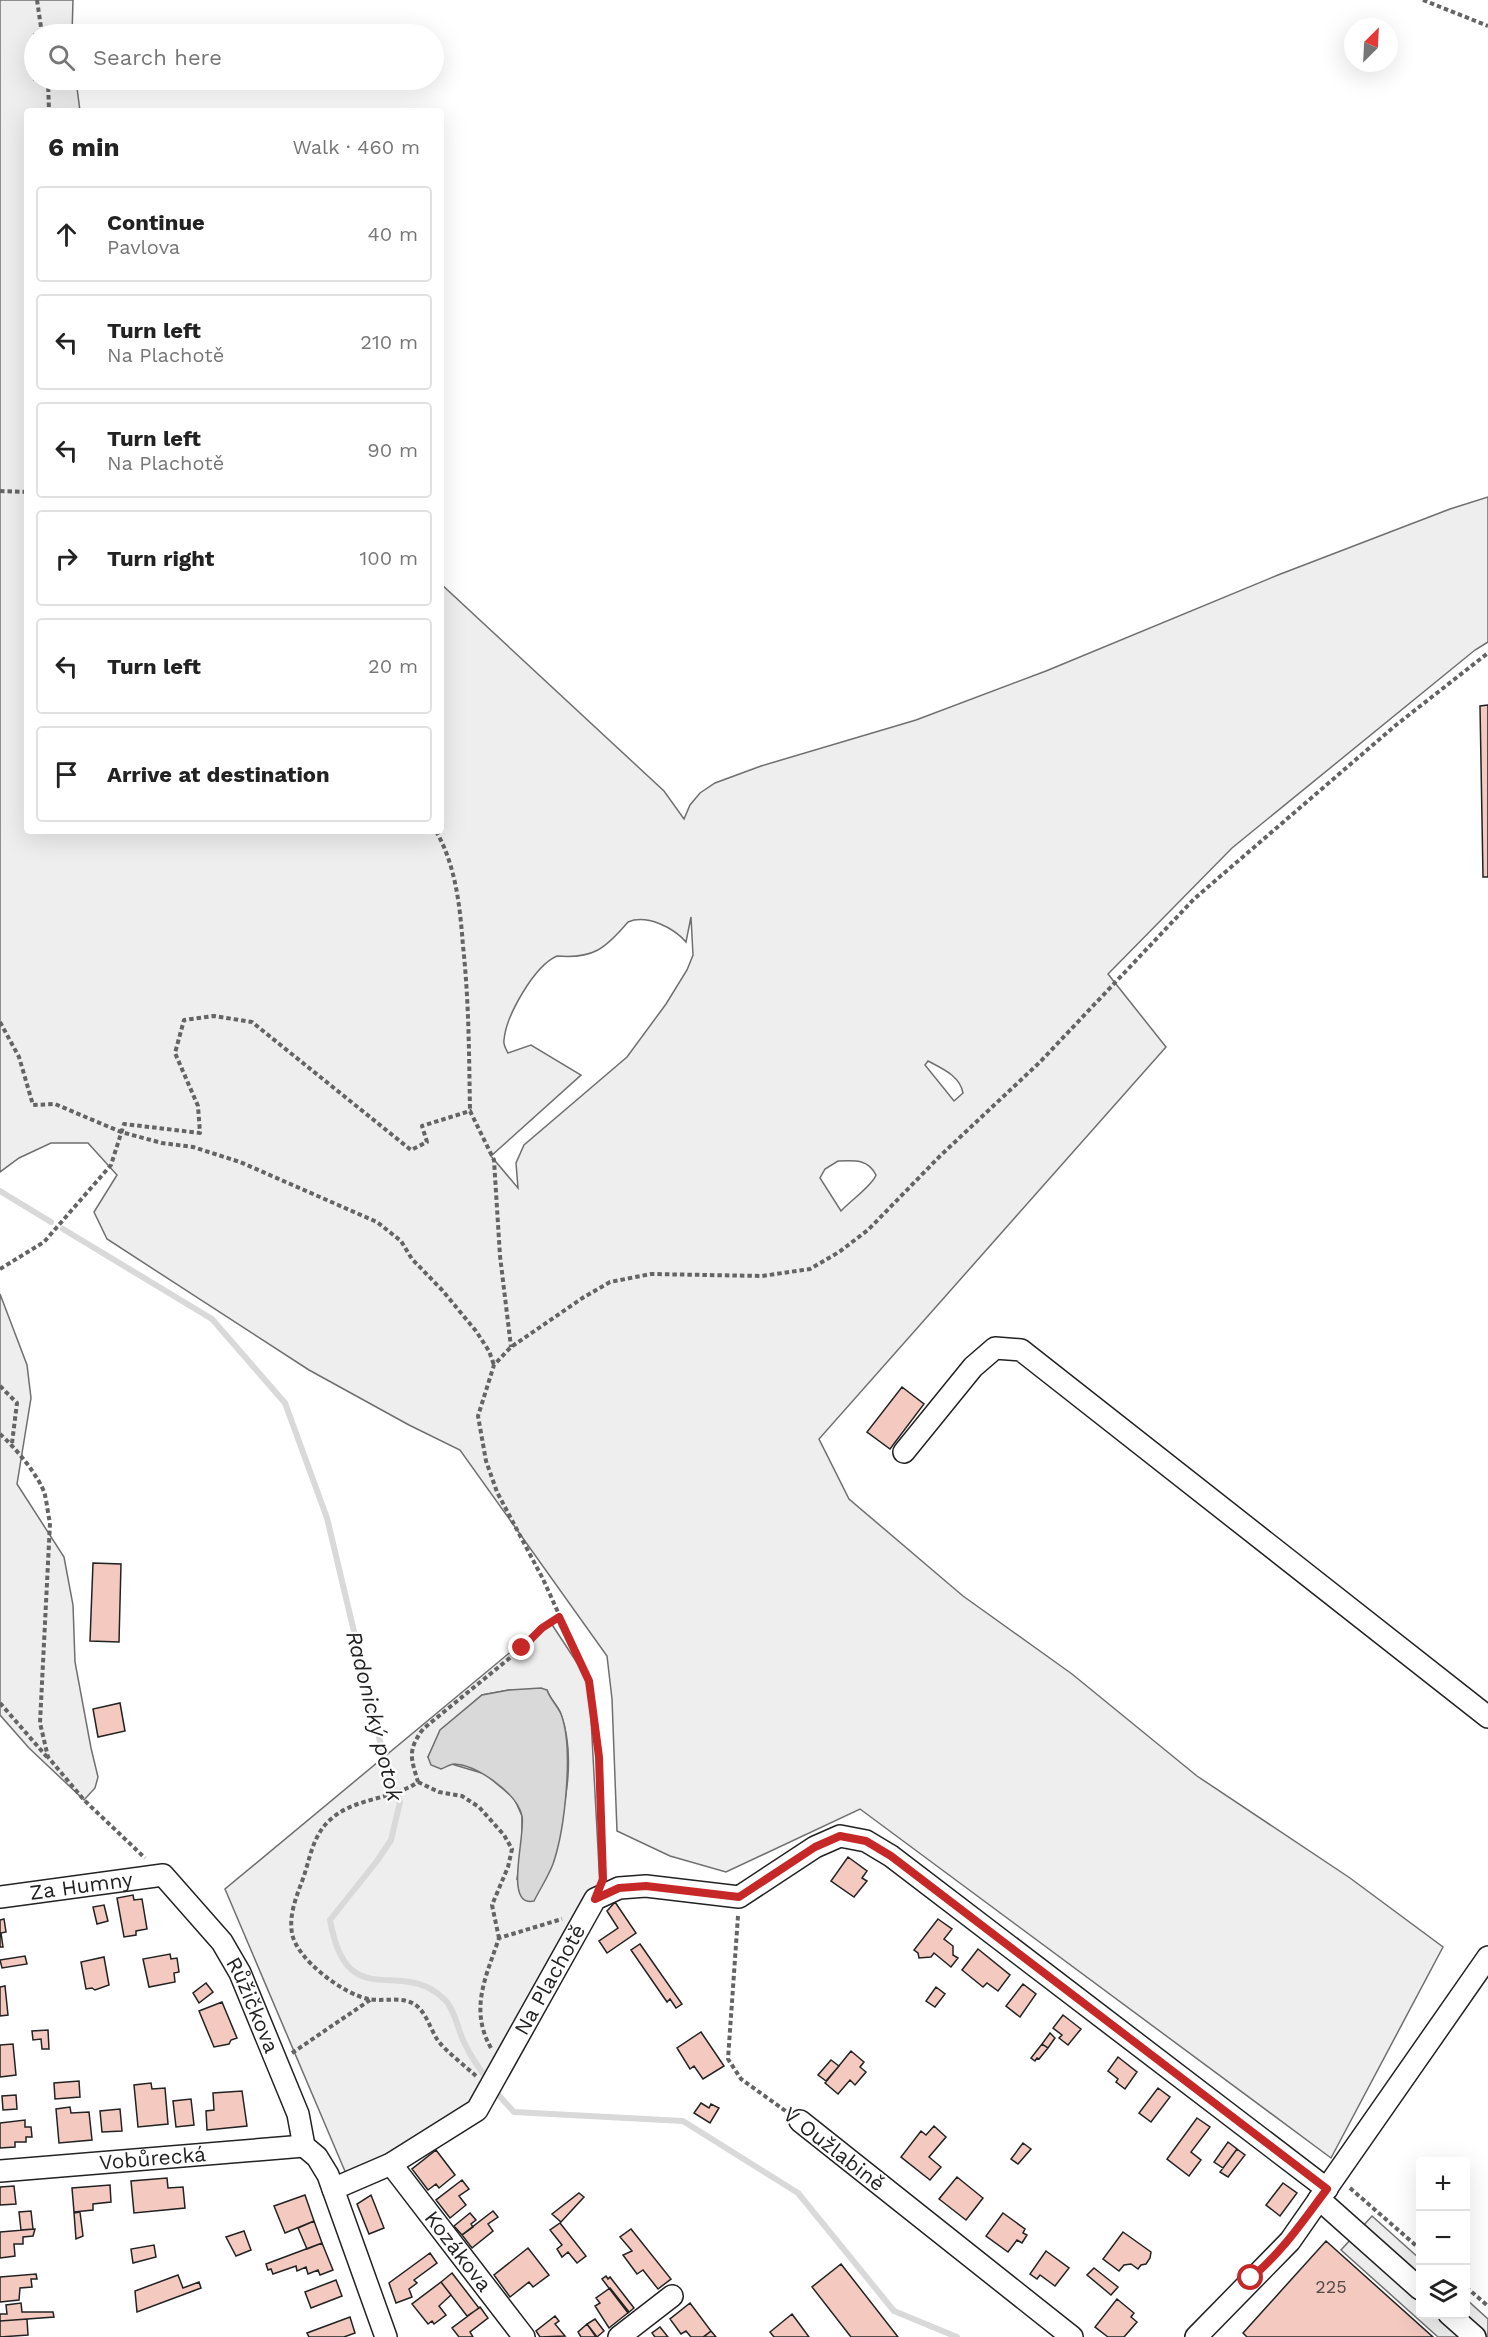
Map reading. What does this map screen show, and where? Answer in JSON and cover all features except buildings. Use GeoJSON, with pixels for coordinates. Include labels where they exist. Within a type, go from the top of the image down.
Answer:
{"type":"FeatureCollection","features":[{"type":"Feature","properties":{"kind":"street"},"geometry":{"type":"LineString","coordinates":[[904,1452],[973,1367],[995,1348],[1021,1350],[1488,1717]]}},
{"type":"Feature","properties":{"kind":"street"},"geometry":{"type":"LineString","coordinates":[[739,1897],[815,1847],[840,1836],[866,1841],[891,1856],[1327,2188],[1416,2285]]}},
{"type":"Feature","properties":{"kind":"street","name":"Za Humny"},"geometry":{"type":"LineString","coordinates":[[0,1897],[163,1875]]}},
{"type":"Feature","properties":{"kind":"street","name":"Růžičkova"},"geometry":{"type":"LineString","coordinates":[[163,1875],[222,1942],[240,1973],[298,2114],[304,2146]]}},
{"type":"Feature","properties":{"kind":"street","name":"Na Plachotě"},"geometry":{"type":"LineString","coordinates":[[333,2189],[390,2164],[477,2110],[595,1899],[619,1888],[646,1886],[739,1897]]}},
{"type":"Feature","properties":{"kind":"street"},"geometry":{"type":"LineString","coordinates":[[1196,2337],[1251,2278],[1290,2241],[1488,1957]]}},
{"type":"Feature","properties":{"kind":"street","name":"V Oužlabině"},"geometry":{"type":"LineString","coordinates":[[800,2121],[1072,2337]]}},
{"type":"Feature","properties":{"kind":"street"},"geometry":{"type":"LineString","coordinates":[[304,2146],[317,2157],[328,2175],[386,2337]]}},
{"type":"Feature","properties":{"kind":"street","name":"Vobůrecká"},"geometry":{"type":"LineString","coordinates":[[0,2171],[304,2146]]}},
{"type":"Feature","properties":{"kind":"street","name":"Kozákova"},"geometry":{"type":"LineString","coordinates":[[390,2164],[524,2337]]}},
{"type":"Feature","properties":{"kind":"street"},"geometry":{"type":"LineString","coordinates":[[619,2337],[672,2296]]}},
{"type":"Feature","properties":{"kind":"street"},"geometry":{"type":"LineString","coordinates":[[1455,2319],[1475,2337]]}},
{"type":"Feature","properties":{"kind":"path"},"geometry":{"type":"LineString","coordinates":[[38,0],[41,24]]}},
{"type":"Feature","properties":{"kind":"path"},"geometry":{"type":"LineString","coordinates":[[1423,0],[1488,26]]}},
{"type":"Feature","properties":{"kind":"path"},"geometry":{"type":"LineString","coordinates":[[48,90],[49,108]]}},
{"type":"Feature","properties":{"kind":"path"},"geometry":{"type":"LineString","coordinates":[[0,491],[24,492]]}},
{"type":"Feature","properties":{"kind":"path"},"geometry":{"type":"LineString","coordinates":[[595,1899],[603,1879],[599,1757],[589,1681],[543,1579],[497,1492],[486,1461],[478,1416],[494,1365],[511,1347],[610,1281],[651,1274],[762,1276],[810,1269],[839,1252],[868,1230],[940,1156],[1040,1062],[1194,899],[1396,725],[1488,653]]}},
{"type":"Feature","properties":{"kind":"path"},"geometry":{"type":"LineString","coordinates":[[437,834],[448,856],[459,905],[468,998],[470,1111],[494,1160],[500,1256],[511,1347]]}},
{"type":"Feature","properties":{"kind":"path"},"geometry":{"type":"LineString","coordinates":[[0,1269],[44,1242],[111,1165],[124,1124],[200,1133],[198,1106],[175,1053],[184,1020],[213,1016],[252,1022],[411,1150],[427,1142],[422,1126],[470,1111]]}},
{"type":"Feature","properties":{"kind":"path"},"geometry":{"type":"LineString","coordinates":[[0,1022],[19,1057],[33,1105],[55,1104],[121,1132],[162,1143],[193,1146],[240,1162],[377,1222],[401,1240],[412,1258],[476,1331],[489,1351],[494,1365]]}},
{"type":"Feature","properties":{"kind":"path"},"geometry":{"type":"LineString","coordinates":[[0,1386],[17,1403],[12,1444]]}},
{"type":"Feature","properties":{"kind":"path"},"geometry":{"type":"LineString","coordinates":[[0,1434],[12,1444],[45,1492],[50,1523],[40,1723],[48,1758]]}},
{"type":"Feature","properties":{"kind":"path"},"geometry":{"type":"LineString","coordinates":[[495,2077],[480,2022],[481,1994],[499,1938],[492,1905],[508,1867],[512,1849],[479,1807],[462,1796],[439,1792],[418,1782],[411,1758],[414,1742],[423,1729],[522,1648],[542,1628],[559,1617]]}},
{"type":"Feature","properties":{"kind":"path"},"geometry":{"type":"LineString","coordinates":[[0,1703],[84,1800],[163,1875]]}},
{"type":"Feature","properties":{"kind":"path"},"geometry":{"type":"LineString","coordinates":[[418,1782],[410,1788],[354,1804],[340,1811],[320,1830],[295,1899],[291,1917],[292,1935],[299,1949],[311,1963],[341,1989],[370,1999],[402,2000],[414,2004],[423,2013],[439,2042],[495,2077]]}},
{"type":"Feature","properties":{"kind":"path","name":"V Oužlabině"},"geometry":{"type":"LineString","coordinates":[[739,1897],[728,2059],[741,2079],[800,2121]]}},
{"type":"Feature","properties":{"kind":"path"},"geometry":{"type":"LineString","coordinates":[[499,1938],[564,1918]]}},
{"type":"Feature","properties":{"kind":"path"},"geometry":{"type":"LineString","coordinates":[[277,2063],[370,1999]]}},
{"type":"Feature","properties":{"kind":"path"},"geometry":{"type":"LineString","coordinates":[[1327,2188],[1416,2246]]}},
{"type":"Feature","properties":{"kind":"path"},"geometry":{"type":"LineString","coordinates":[[1470,2291],[1488,2307]]}},
{"type":"Feature","properties":{"kind":"shaded area"},"geometry":{"type":"Polygon","coordinates":[[[0,0],[73,0],[72,24],[24,24],[24,90],[77,90],[80,108],[24,108],[24,834],[444,834],[444,587],[664,791],[684,819],[690,805],[700,793],[715,783],[761,766],[916,720],[1046,671],[1278,575],[1450,509],[1488,497],[1488,642],[1475,650],[1232,848],[1108,974],[1166,1047],[819,1439],[849,1499],[963,1596],[1072,1674],[1197,1776],[1350,1878],[1443,1947],[1331,2158],[860,1809],[726,1872],[670,1856],[617,1831],[612,1699],[607,1656],[460,1450],[309,1370],[107,1239],[94,1212],[117,1175],[88,1143],[51,1143],[19,1158],[0,1172],[0,0]],[[691,917],[686,942],[667,927],[652,921],[635,920],[628,922],[612,939],[597,950],[580,956],[557,956],[539,970],[523,993],[510,1018],[504,1044],[508,1053],[531,1045],[581,1075],[491,1156],[518,1188],[516,1163],[524,1145],[627,1057],[666,1004],[687,970],[693,955],[691,917]],[[928,1061],[925,1065],[954,1101],[963,1093],[958,1082],[950,1074],[928,1061]],[[838,1161],[825,1169],[820,1178],[841,1211],[866,1188],[876,1175],[865,1163],[838,1161]]]}},
{"type":"Feature","properties":{"kind":"shaded area"},"geometry":{"type":"Polygon","coordinates":[[[0,1294],[27,1365],[31,1398],[17,1484],[64,1557],[73,1605],[75,1662],[98,1777],[95,1788],[84,1800],[29,1748],[0,1715],[0,1294]]]}},
{"type":"Feature","properties":{"kind":"shaded area"},"geometry":{"type":"Polygon","coordinates":[[[549,1620],[589,1681],[601,1905],[468,2111],[347,2176],[225,1889],[549,1620]],[[509,1690],[482,1695],[441,1730],[428,1757],[485,1774],[514,1798],[522,1816],[522,1845],[517,1879],[553,1863],[564,1808],[568,1770],[566,1732],[561,1714],[547,1690],[509,1690]]]}},
{"type":"Feature","properties":{"kind":"shaded area"},"geometry":{"type":"Polygon","coordinates":[[[541,1688],[547,1690],[561,1714],[565,1729],[567,1767],[564,1810],[557,1849],[551,1869],[534,1901],[525,1900],[520,1893],[518,1882],[522,1825],[519,1807],[495,1782],[474,1769],[454,1764],[441,1769],[431,1765],[428,1757],[440,1730],[482,1695],[541,1688]]]}},
{"type":"Feature","properties":{"kind":"shaded area"},"geometry":{"type":"Polygon","coordinates":[[[1372,2216],[1416,2255],[1416,2317],[1341,2250],[1372,2216]]]}},
{"type":"Feature","properties":{"kind":"shaded area"},"geometry":{"type":"Polygon","coordinates":[[[1470,2303],[1488,2319],[1488,2337],[1438,2337],[1418,2319],[1470,2319],[1470,2303]]]}},
{"type":"Feature","properties":{"kind":"waterway","name":"Radonický potok"},"geometry":{"type":"LineString","coordinates":[[0,1191],[51,1222]]}},
{"type":"Feature","properties":{"kind":"waterway","name":"Radonický potok"},"geometry":{"type":"LineString","coordinates":[[63,1229],[212,1319],[285,1403],[327,1518],[386,1766],[400,1802],[391,1840],[330,1920],[338,1949],[349,1967],[362,1976],[377,1980],[411,1982],[428,1988],[445,2000],[452,2010],[468,2051],[488,2081]]}},
{"type":"Feature","properties":{"kind":"waterway","name":"Radonický potok"},"geometry":{"type":"LineString","coordinates":[[494,2090],[514,2112],[683,2121],[798,2193],[894,2311],[957,2337]]}},
{"type":"Feature","properties":{"kind":"route"},"geometry":{"type":"LineString","coordinates":[[522,1648],[542,1628],[559,1617],[589,1681],[599,1757],[603,1879],[595,1899],[619,1888],[646,1886],[739,1897],[815,1847],[840,1836],[866,1841],[891,1856],[1327,2189],[1290,2241],[1251,2278]]}}]}
